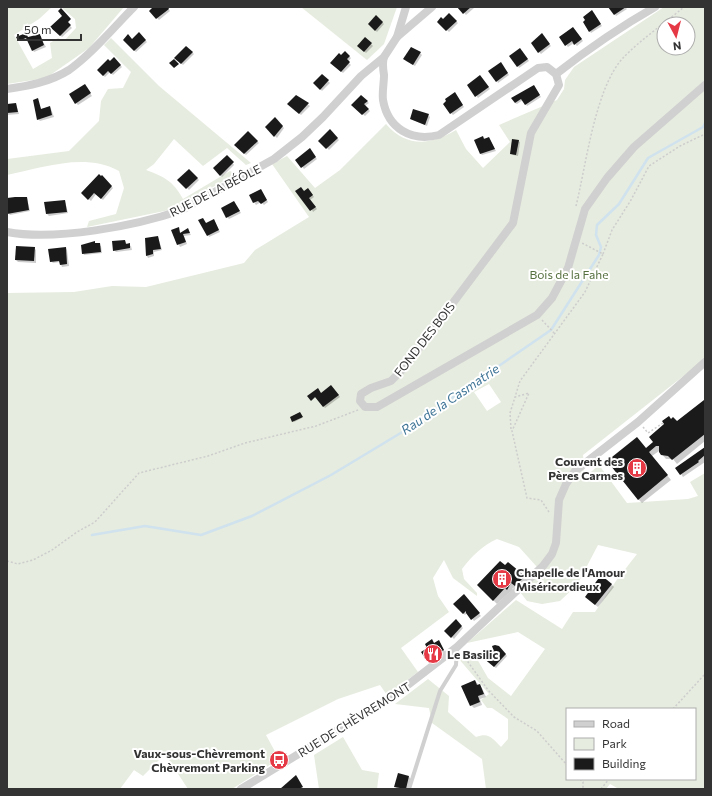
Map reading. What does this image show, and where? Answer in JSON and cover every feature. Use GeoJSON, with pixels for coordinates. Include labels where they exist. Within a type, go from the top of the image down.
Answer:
{"type":"FeatureCollection","features":[{"type":"Feature","properties":{"kind":"street"},"geometry":{"type":"LineString","coordinates":[[7,89],[33,85],[68,70],[86,56],[134,7]]}},
{"type":"Feature","properties":{"kind":"street"},"geometry":{"type":"LineString","coordinates":[[406,7],[397,37],[384,57],[383,98],[389,118],[398,128],[408,135],[425,138],[440,135],[455,126],[538,68],[547,67],[556,74],[615,30],[655,7]]}},
{"type":"Feature","properties":{"kind":"street"},"geometry":{"type":"LineString","coordinates":[[397,37],[432,7]]}},
{"type":"Feature","properties":{"kind":"street","name":"RUE DE LA BÉÔLE"},"geometry":{"type":"LineString","coordinates":[[7,232],[42,235],[126,225],[182,210],[274,160],[323,117],[361,76],[384,57]]}},
{"type":"Feature","properties":{"kind":"street","name":"FOND DES BOIS"},"geometry":{"type":"LineString","coordinates":[[556,74],[559,84],[531,133],[513,223],[404,368],[391,381],[371,388],[361,394],[360,401],[365,407],[377,407],[537,315],[552,298],[568,268],[585,209],[607,178],[634,147],[705,85]]}},
{"type":"Feature","properties":{"kind":"street","name":"RUE DE CHÈVREMONT"},"geometry":{"type":"LineString","coordinates":[[241,789],[389,699],[457,647],[543,566],[552,554],[556,543],[556,522],[559,500],[566,484],[575,471],[638,422],[705,362]]}},
{"type":"Feature","properties":{"kind":"lane"},"geometry":{"type":"LineString","coordinates":[[409,789],[440,691],[456,665],[457,647]]}},
{"type":"Feature","properties":{"kind":"path"},"geometry":{"type":"LineString","coordinates":[[575,211],[586,168],[590,138],[606,84],[622,58],[683,7]]}},
{"type":"Feature","properties":{"kind":"path"},"geometry":{"type":"LineString","coordinates":[[556,522],[541,500],[527,498],[512,431],[510,413],[520,382],[585,292],[612,230],[631,200],[649,166],[680,146],[705,134]]}},
{"type":"Feature","properties":{"kind":"path"},"geometry":{"type":"LineString","coordinates":[[577,240],[602,253]]}},
{"type":"Feature","properties":{"kind":"path"},"geometry":{"type":"LineString","coordinates":[[537,315],[554,333]]}},
{"type":"Feature","properties":{"kind":"path"},"geometry":{"type":"LineString","coordinates":[[512,431],[529,393],[515,397]]}},
{"type":"Feature","properties":{"kind":"path"},"geometry":{"type":"LineString","coordinates":[[7,561],[18,564],[34,560],[95,522],[139,473],[208,456],[258,439],[316,426],[365,407]]}},
{"type":"Feature","properties":{"kind":"path"},"geometry":{"type":"LineString","coordinates":[[648,433],[663,423]]}},
{"type":"Feature","properties":{"kind":"path"},"geometry":{"type":"LineString","coordinates":[[457,647],[488,690],[514,717],[537,731],[566,763]]}},
{"type":"Feature","properties":{"kind":"path"},"geometry":{"type":"LineString","coordinates":[[674,708],[705,674]]}},
{"type":"Feature","properties":{"kind":"path"},"geometry":{"type":"LineString","coordinates":[[601,789],[608,780]]}},
{"type":"Feature","properties":{"kind":"green space"},"geometry":{"type":"Polygon","coordinates":[[[7,7],[52,7],[39,19],[14,35],[33,69],[52,58],[50,43],[58,38],[64,41],[76,28],[75,19],[61,7],[124,7],[89,48],[46,78],[7,84],[7,7]]]}},
{"type":"Feature","properties":{"kind":"green space"},"geometry":{"type":"Polygon","coordinates":[[[301,7],[397,7],[384,44],[367,60],[301,7]]]}},
{"type":"Feature","properties":{"kind":"green space","name":"Bois de la Fahe"},"geometry":{"type":"Polygon","coordinates":[[[664,7],[705,7],[705,359],[583,455],[585,477],[599,465],[627,503],[688,499],[698,496],[690,482],[705,473],[705,789],[619,789],[610,784],[606,789],[486,789],[482,759],[432,723],[429,708],[395,704],[428,679],[449,696],[448,712],[476,737],[484,735],[490,737],[501,747],[508,739],[508,719],[492,708],[487,708],[481,700],[489,694],[458,658],[473,652],[488,678],[511,696],[545,649],[518,632],[467,643],[516,600],[562,629],[573,612],[595,612],[637,554],[598,545],[577,585],[560,601],[542,604],[527,601],[517,588],[537,567],[519,547],[497,539],[478,552],[462,569],[464,579],[477,593],[477,596],[453,578],[444,560],[433,578],[438,596],[449,612],[401,648],[418,672],[387,695],[380,685],[338,699],[266,735],[279,759],[232,789],[188,789],[165,754],[143,776],[134,770],[120,789],[7,789],[7,293],[74,292],[112,286],[146,287],[244,263],[255,250],[309,217],[272,164],[287,156],[315,188],[340,170],[386,124],[402,137],[420,142],[438,139],[456,130],[466,149],[483,168],[510,142],[499,125],[557,100],[564,89],[565,80],[574,67],[664,7]],[[489,384],[474,392],[487,411],[501,402],[489,384]]]}},
{"type":"Feature","properties":{"kind":"green space"},"geometry":{"type":"Polygon","coordinates":[[[111,38],[159,86],[251,163],[246,165],[227,148],[203,166],[174,139],[154,164],[146,170],[168,180],[176,188],[183,199],[230,171],[236,174],[174,209],[87,227],[89,221],[116,214],[124,188],[119,171],[106,165],[78,162],[63,163],[7,175],[7,159],[69,151],[99,121],[101,101],[108,89],[123,88],[131,72],[104,45],[111,38]]]}},
{"type":"Feature","properties":{"kind":"green space"},"geometry":{"type":"Polygon","coordinates":[[[343,737],[362,770],[379,773],[377,789],[319,789],[314,755],[343,737]]]}},
{"type":"Feature","properties":{"kind":"building"},"geometry":{"type":"Polygon","coordinates":[[[153,7],[168,7],[169,9],[156,19],[149,11],[153,7]]]}},
{"type":"Feature","properties":{"kind":"building"},"geometry":{"type":"Polygon","coordinates":[[[457,7],[471,7],[463,14],[457,7]]]}},
{"type":"Feature","properties":{"kind":"building"},"geometry":{"type":"Polygon","coordinates":[[[608,7],[626,7],[614,15],[608,7]]]}},
{"type":"Feature","properties":{"kind":"building"},"geometry":{"type":"Polygon","coordinates":[[[61,8],[71,19],[68,22],[71,25],[60,36],[50,27],[62,16],[58,11],[61,8]]]}},
{"type":"Feature","properties":{"kind":"building"},"geometry":{"type":"Polygon","coordinates":[[[592,10],[601,24],[589,32],[583,22],[585,20],[583,17],[592,10]]]}},
{"type":"Feature","properties":{"kind":"building"},"geometry":{"type":"Polygon","coordinates":[[[449,13],[457,21],[446,31],[437,22],[441,17],[443,19],[449,13]]]}},
{"type":"Feature","properties":{"kind":"building"},"geometry":{"type":"Polygon","coordinates":[[[376,15],[383,22],[375,31],[368,24],[376,15]]]}},
{"type":"Feature","properties":{"kind":"building"},"geometry":{"type":"Polygon","coordinates":[[[573,27],[582,39],[574,45],[572,41],[565,46],[559,37],[573,27]]]}},
{"type":"Feature","properties":{"kind":"building"},"geometry":{"type":"Polygon","coordinates":[[[139,32],[146,40],[134,51],[123,40],[128,34],[132,39],[139,32]]]}},
{"type":"Feature","properties":{"kind":"building"},"geometry":{"type":"Polygon","coordinates":[[[26,33],[28,37],[40,34],[44,45],[32,51],[26,38],[18,41],[16,37],[26,33]]]}},
{"type":"Feature","properties":{"kind":"building"},"geometry":{"type":"Polygon","coordinates":[[[542,33],[550,44],[538,53],[531,43],[542,33]]]}},
{"type":"Feature","properties":{"kind":"building"},"geometry":{"type":"Polygon","coordinates":[[[365,37],[372,43],[364,52],[357,46],[365,37]]]}},
{"type":"Feature","properties":{"kind":"building"},"geometry":{"type":"Polygon","coordinates":[[[186,46],[193,52],[181,64],[174,58],[186,46]]]}},
{"type":"Feature","properties":{"kind":"building"},"geometry":{"type":"Polygon","coordinates":[[[411,47],[421,52],[413,65],[403,59],[411,47]]]}},
{"type":"Feature","properties":{"kind":"building"},"geometry":{"type":"Polygon","coordinates":[[[520,48],[528,59],[517,67],[509,56],[520,48]]]}},
{"type":"Feature","properties":{"kind":"building"},"geometry":{"type":"Polygon","coordinates":[[[345,51],[350,56],[347,59],[350,62],[341,72],[330,63],[339,53],[341,55],[345,51]]]}},
{"type":"Feature","properties":{"kind":"building"},"geometry":{"type":"Polygon","coordinates":[[[114,57],[121,65],[111,74],[108,71],[103,76],[97,70],[108,59],[110,61],[114,57]]]}},
{"type":"Feature","properties":{"kind":"building"},"geometry":{"type":"Polygon","coordinates":[[[174,59],[179,64],[174,68],[169,63],[174,59]]]}},
{"type":"Feature","properties":{"kind":"building"},"geometry":{"type":"Polygon","coordinates":[[[501,62],[508,73],[496,82],[488,71],[501,62]]]}},
{"type":"Feature","properties":{"kind":"building"},"geometry":{"type":"Polygon","coordinates":[[[322,74],[329,80],[320,90],[313,83],[322,74]]]}},
{"type":"Feature","properties":{"kind":"building"},"geometry":{"type":"Polygon","coordinates":[[[480,75],[489,87],[475,97],[467,85],[480,75]]]}},
{"type":"Feature","properties":{"kind":"building"},"geometry":{"type":"Polygon","coordinates":[[[85,84],[91,93],[75,104],[69,94],[85,84]]]}},
{"type":"Feature","properties":{"kind":"building"},"geometry":{"type":"Polygon","coordinates":[[[534,85],[540,95],[525,105],[521,99],[515,103],[511,98],[534,85]]]}},
{"type":"Feature","properties":{"kind":"building"},"geometry":{"type":"Polygon","coordinates":[[[455,92],[463,105],[450,114],[443,104],[446,101],[445,99],[455,92]]]}},
{"type":"Feature","properties":{"kind":"building"},"geometry":{"type":"Polygon","coordinates":[[[296,95],[309,103],[299,114],[287,104],[296,95]]]}},
{"type":"Feature","properties":{"kind":"building"},"geometry":{"type":"Polygon","coordinates":[[[361,95],[368,101],[364,104],[369,109],[362,115],[351,105],[361,95]]]}},
{"type":"Feature","properties":{"kind":"building"},"geometry":{"type":"Polygon","coordinates":[[[38,98],[41,109],[50,106],[52,115],[37,120],[33,100],[38,98]]]}},
{"type":"Feature","properties":{"kind":"building"},"geometry":{"type":"Polygon","coordinates":[[[16,103],[18,112],[7,113],[7,104],[16,103]]]}},
{"type":"Feature","properties":{"kind":"building"},"geometry":{"type":"Polygon","coordinates":[[[413,109],[429,114],[425,125],[410,119],[413,109]]]}},
{"type":"Feature","properties":{"kind":"building"},"geometry":{"type":"Polygon","coordinates":[[[275,117],[283,126],[274,137],[265,127],[275,117]]]}},
{"type":"Feature","properties":{"kind":"building"},"geometry":{"type":"Polygon","coordinates":[[[330,129],[338,138],[326,149],[318,141],[330,129]]]}},
{"type":"Feature","properties":{"kind":"building"},"geometry":{"type":"Polygon","coordinates":[[[248,131],[258,141],[244,154],[234,145],[248,131]]]}},
{"type":"Feature","properties":{"kind":"building"},"geometry":{"type":"Polygon","coordinates":[[[483,136],[484,139],[489,137],[495,149],[480,154],[474,140],[483,136]]]}},
{"type":"Feature","properties":{"kind":"building"},"geometry":{"type":"Polygon","coordinates":[[[512,139],[519,140],[516,155],[510,154],[512,139]]]}},
{"type":"Feature","properties":{"kind":"building"},"geometry":{"type":"Polygon","coordinates":[[[310,148],[316,157],[301,168],[295,160],[310,148]]]}},
{"type":"Feature","properties":{"kind":"building"},"geometry":{"type":"Polygon","coordinates":[[[227,155],[234,162],[220,176],[213,168],[227,155]]]}},
{"type":"Feature","properties":{"kind":"building"},"geometry":{"type":"Polygon","coordinates":[[[189,169],[198,178],[186,189],[177,180],[189,169]]]}},
{"type":"Feature","properties":{"kind":"building"},"geometry":{"type":"Polygon","coordinates":[[[99,174],[101,176],[102,175],[112,186],[101,199],[94,193],[88,200],[81,193],[99,174]]]}},
{"type":"Feature","properties":{"kind":"building"},"geometry":{"type":"Polygon","coordinates":[[[301,187],[304,191],[308,188],[313,195],[309,198],[316,207],[310,211],[295,191],[301,187]]]}},
{"type":"Feature","properties":{"kind":"building"},"geometry":{"type":"Polygon","coordinates":[[[261,189],[267,200],[261,204],[258,201],[253,203],[249,195],[261,189]]]}},
{"type":"Feature","properties":{"kind":"building"},"geometry":{"type":"Polygon","coordinates":[[[27,197],[29,210],[7,214],[7,198],[27,197]]]}},
{"type":"Feature","properties":{"kind":"building"},"geometry":{"type":"Polygon","coordinates":[[[65,200],[67,212],[46,214],[44,202],[65,200]]]}},
{"type":"Feature","properties":{"kind":"building"},"geometry":{"type":"Polygon","coordinates":[[[234,201],[240,211],[226,218],[221,208],[234,201]]]}},
{"type":"Feature","properties":{"kind":"building"},"geometry":{"type":"Polygon","coordinates":[[[203,218],[206,223],[214,219],[219,230],[207,236],[198,220],[203,218]]]}},
{"type":"Feature","properties":{"kind":"building"},"geometry":{"type":"Polygon","coordinates":[[[179,227],[180,233],[188,228],[190,233],[183,234],[186,242],[177,245],[171,230],[179,227]]]}},
{"type":"Feature","properties":{"kind":"building"},"geometry":{"type":"Polygon","coordinates":[[[158,236],[161,249],[153,250],[153,254],[146,256],[145,238],[158,236]]]}},
{"type":"Feature","properties":{"kind":"building"},"geometry":{"type":"Polygon","coordinates":[[[125,240],[126,244],[130,243],[130,248],[113,251],[112,241],[125,240]]]}},
{"type":"Feature","properties":{"kind":"building"},"geometry":{"type":"Polygon","coordinates":[[[95,241],[95,243],[100,243],[101,252],[82,254],[81,245],[95,241]]]}},
{"type":"Feature","properties":{"kind":"building"},"geometry":{"type":"Polygon","coordinates":[[[16,246],[35,247],[34,261],[15,260],[16,246]]]}},
{"type":"Feature","properties":{"kind":"building"},"geometry":{"type":"Polygon","coordinates":[[[66,247],[67,264],[60,265],[59,261],[50,262],[48,249],[66,247]]]}},
{"type":"Feature","properties":{"kind":"building"},"geometry":{"type":"Polygon","coordinates":[[[331,385],[339,395],[323,407],[315,397],[311,401],[307,396],[318,388],[321,393],[331,385]]]}},
{"type":"Feature","properties":{"kind":"building"},"geometry":{"type":"Polygon","coordinates":[[[704,400],[705,434],[672,460],[668,456],[661,455],[659,452],[659,446],[656,446],[649,452],[668,475],[638,500],[607,461],[637,437],[646,448],[653,442],[649,437],[664,424],[662,421],[669,416],[671,419],[673,417],[677,421],[704,400]]]}},
{"type":"Feature","properties":{"kind":"building"},"geometry":{"type":"Polygon","coordinates":[[[300,412],[303,417],[292,422],[290,417],[300,412]]]}},
{"type":"Feature","properties":{"kind":"building"},"geometry":{"type":"Polygon","coordinates":[[[705,447],[705,455],[698,461],[699,462],[680,475],[675,468],[705,447]]]}},
{"type":"Feature","properties":{"kind":"building","name":"Chapelle de l'Amour Miséricordieux"},"geometry":{"type":"Polygon","coordinates":[[[500,561],[505,565],[508,562],[525,576],[515,586],[511,583],[507,590],[505,588],[493,601],[477,585],[500,561]]]}},
{"type":"Feature","properties":{"kind":"building"},"geometry":{"type":"Polygon","coordinates":[[[601,575],[612,584],[595,605],[585,597],[601,575]]]}},
{"type":"Feature","properties":{"kind":"building"},"geometry":{"type":"Polygon","coordinates":[[[464,594],[480,613],[471,620],[466,611],[463,614],[453,604],[464,594]]]}},
{"type":"Feature","properties":{"kind":"building"},"geometry":{"type":"Polygon","coordinates":[[[456,619],[462,626],[451,638],[444,631],[456,619]]]}},
{"type":"Feature","properties":{"kind":"building"},"geometry":{"type":"Polygon","coordinates":[[[432,639],[434,643],[439,640],[444,650],[427,661],[421,652],[427,648],[425,644],[432,639]]]}},
{"type":"Feature","properties":{"kind":"building"},"geometry":{"type":"Polygon","coordinates":[[[492,646],[499,646],[506,654],[494,667],[482,657],[493,649],[492,646]]]}},
{"type":"Feature","properties":{"kind":"building"},"geometry":{"type":"Polygon","coordinates":[[[475,680],[477,685],[480,684],[484,694],[478,696],[480,702],[470,706],[461,686],[475,680]]]}},
{"type":"Feature","properties":{"kind":"building"},"geometry":{"type":"Polygon","coordinates":[[[398,773],[409,776],[406,789],[394,787],[398,773]]]}},
{"type":"Feature","properties":{"kind":"building"},"geometry":{"type":"Polygon","coordinates":[[[296,775],[303,787],[299,789],[280,789],[296,775]]]}},
{"type":"Feature","properties":{"kind":"waterway","name":"Rau de la Casmatrie"},"geometry":{"type":"LineString","coordinates":[[92,535],[145,526],[201,535],[252,516],[331,475],[404,431],[551,330],[599,255],[601,247],[596,235],[597,225],[619,204],[648,158],[703,127],[705,123]]}},
{"type":"Feature","properties":{"kind":"place","name":"Couvent des Pères Carmes"},"geometry":{"type":"Point","coordinates":[637,468]}},
{"type":"Feature","properties":{"kind":"place","name":"Chapelle de l'Amour Miséricordieux"},"geometry":{"type":"Point","coordinates":[502,579]}},
{"type":"Feature","properties":{"kind":"place","name":"Le Basilic"},"geometry":{"type":"Point","coordinates":[433,654]}},
{"type":"Feature","properties":{"kind":"place","name":"Vaux-sous-Chèvremont Chèvremont Parking"},"geometry":{"type":"Point","coordinates":[279,760]}}]}
